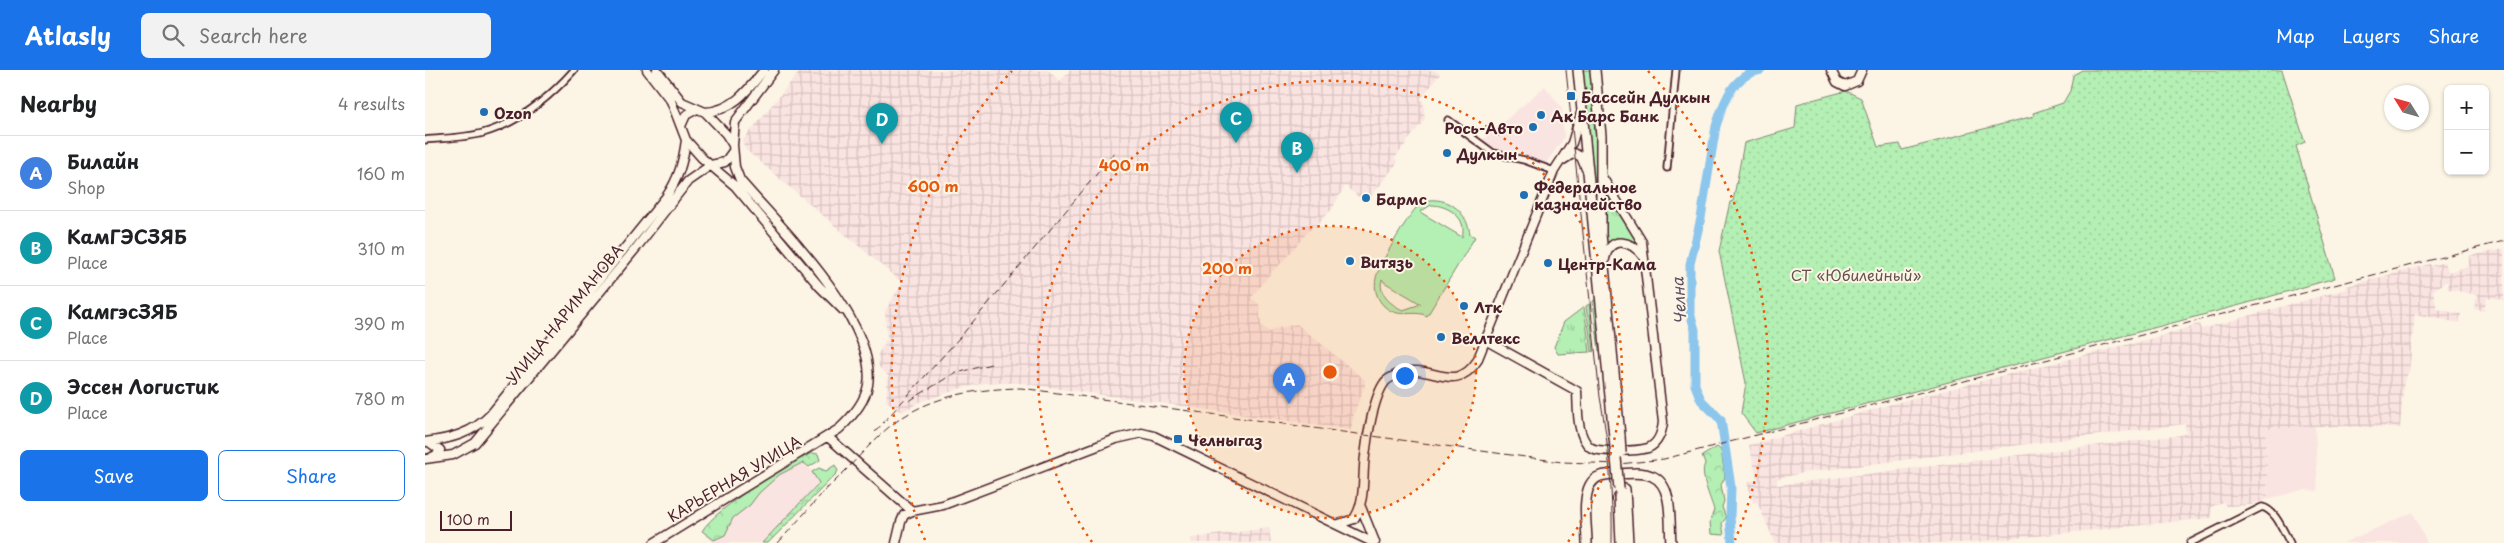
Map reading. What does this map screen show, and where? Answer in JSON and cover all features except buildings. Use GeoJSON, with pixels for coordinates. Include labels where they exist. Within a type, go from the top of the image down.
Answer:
{"type":"FeatureCollection","features":[{"type":"Feature","properties":{"kind":"main road"},"geometry":{"type":"LineString","coordinates":[[647,70],[671,101],[686,140],[702,158],[735,186],[819,286],[850,317]]}},
{"type":"Feature","properties":{"kind":"main road"},"geometry":{"type":"LineString","coordinates":[[657,70],[682,102],[701,111],[733,148]]}},
{"type":"Feature","properties":{"kind":"main road"},"geometry":{"type":"LineString","coordinates":[[681,127],[686,115],[724,108],[738,100],[764,70]]}},
{"type":"Feature","properties":{"kind":"main road"},"geometry":{"type":"LineString","coordinates":[[774,70],[735,122],[733,148],[735,167],[740,180],[824,278],[838,296],[850,317]]}},
{"type":"Feature","properties":{"kind":"main road"},"geometry":{"type":"LineString","coordinates":[[1577,70],[1629,543]]}},
{"type":"Feature","properties":{"kind":"main road"},"geometry":{"type":"LineString","coordinates":[[1595,70],[1601,136],[1604,269],[1617,437]]}},
{"type":"Feature","properties":{"kind":"main road"},"geometry":{"type":"LineString","coordinates":[[1831,70],[1837,82],[1845,86],[1854,84],[1862,71]]}},
{"type":"Feature","properties":{"kind":"main road"},"geometry":{"type":"LineString","coordinates":[[1375,543],[1361,507],[1365,455],[1375,409],[1385,382],[1397,374],[1416,370],[1444,378],[1457,378],[1471,371],[1554,172],[1572,143],[1582,111]]}},
{"type":"Feature","properties":{"kind":"main road","name":"УЛИЦА НАРИМАНОВА"},"geometry":{"type":"LineString","coordinates":[[427,442],[457,436],[476,428],[491,414],[667,197],[677,181],[683,164],[686,140]]}},
{"type":"Feature","properties":{"kind":"main road","name":"УЛИЦА НАРИМАНОВА"},"geometry":{"type":"LineString","coordinates":[[428,458],[453,455],[475,443],[637,247],[688,181],[711,165],[725,162],[733,148]]}},
{"type":"Feature","properties":{"kind":"main road"},"geometry":{"type":"LineString","coordinates":[[1560,163],[1574,153],[1581,157],[1588,173]]}},
{"type":"Feature","properties":{"kind":"main road"},"geometry":{"type":"LineString","coordinates":[[1485,340],[1577,391],[1580,427],[1584,439],[1599,452],[1648,448],[1657,441],[1662,432],[1663,422],[1642,242],[1601,175]]}},
{"type":"Feature","properties":{"kind":"main road"},"geometry":{"type":"LineString","coordinates":[[1604,269],[1607,251],[1613,245],[1622,242],[1632,244],[1645,259]]}},
{"type":"Feature","properties":{"kind":"main road","name":"КАРЬЕРНАЯ УЛИЦА"},"geometry":{"type":"LineString","coordinates":[[654,543],[828,437],[848,421],[868,388],[869,375],[866,351],[850,317]]}},
{"type":"Feature","properties":{"kind":"main road"},"geometry":{"type":"LineString","coordinates":[[896,543],[904,515],[912,511],[943,505],[1117,439],[1142,433],[1154,436],[1195,454],[1300,508],[1375,543]]}},
{"type":"Feature","properties":{"kind":"main road"},"geometry":{"type":"LineString","coordinates":[[828,437],[912,511]]}},
{"type":"Feature","properties":{"kind":"main road"},"geometry":{"type":"LineString","coordinates":[[427,442],[440,450],[438,454],[428,458]]}},
{"type":"Feature","properties":{"kind":"main road"},"geometry":{"type":"LineString","coordinates":[[1587,543],[1587,494],[1595,479],[1601,475],[1642,473],[1653,476],[1662,484],[1667,497],[1671,543]]}},
{"type":"Feature","properties":{"kind":"main road"},"geometry":{"type":"LineString","coordinates":[[1621,543],[1622,489]]}},
{"type":"Feature","properties":{"kind":"main road"},"geometry":{"type":"LineString","coordinates":[[1337,524],[1348,523],[1354,519],[1361,507]]}},
{"type":"Feature","properties":{"kind":"street"},"geometry":{"type":"LineString","coordinates":[[425,140],[481,133],[512,119],[542,101],[575,70]]}},
{"type":"Feature","properties":{"kind":"street"},"geometry":{"type":"LineString","coordinates":[[1667,168],[1677,70]]}},
{"type":"Feature","properties":{"kind":"street"},"geometry":{"type":"LineString","coordinates":[[1448,120],[1493,153],[1524,160],[1554,172]]}},
{"type":"Feature","properties":{"kind":"street"},"geometry":{"type":"LineString","coordinates":[[2190,543],[2257,508],[2269,510],[2290,543]]}},
{"type":"Feature","properties":{"kind":"shaded area"},"geometry":{"type":"Polygon","coordinates":[[[801,70],[1048,70],[1060,81],[1070,70],[1434,70],[1440,74],[1420,100],[1423,100],[1425,119],[1394,159],[1398,162],[1366,203],[1345,186],[1332,209],[1316,227],[1314,225],[1251,298],[1259,304],[1261,325],[1270,332],[1274,329],[1297,324],[1364,379],[1365,385],[1354,414],[1351,430],[1018,383],[986,383],[962,388],[920,402],[902,412],[886,401],[888,376],[879,367],[878,354],[887,339],[885,311],[902,283],[745,149],[742,141],[801,70]]]}},
{"type":"Feature","properties":{"kind":"shaded area"},"geometry":{"type":"Polygon","coordinates":[[[1545,86],[1562,108],[1564,138],[1546,163],[1519,153],[1499,150],[1481,141],[1545,86]]]}},
{"type":"Feature","properties":{"kind":"shaded area"},"geometry":{"type":"Polygon","coordinates":[[[2504,249],[2504,300],[2487,297],[2484,311],[2474,309],[2477,295],[2448,289],[2449,283],[2445,282],[2433,291],[2437,309],[2461,314],[2459,323],[2415,314],[2409,372],[2404,381],[2400,428],[2315,426],[2266,429],[2268,499],[2251,505],[2226,506],[2223,502],[2211,507],[2212,518],[1966,543],[1775,543],[1757,502],[1753,503],[1747,483],[1757,479],[1749,445],[1906,400],[2165,335],[2199,324],[2201,329],[2430,264],[2431,266],[2444,262],[2449,272],[2468,266],[2469,256],[2504,249]],[[2185,424],[1802,473],[1777,479],[1777,485],[2181,435],[2186,433],[2185,424]]]}},
{"type":"Feature","properties":{"kind":"shaded area"},"geometry":{"type":"Polygon","coordinates":[[[2315,426],[2318,491],[2303,490],[2268,499],[2266,429],[2315,426]]]}},
{"type":"Feature","properties":{"kind":"shaded area"},"geometry":{"type":"Polygon","coordinates":[[[798,462],[803,463],[824,480],[763,543],[714,543],[703,532],[743,498],[798,462]]]}},
{"type":"Feature","properties":{"kind":"shaded area"},"geometry":{"type":"Polygon","coordinates":[[[2413,512],[2427,543],[2343,543],[2413,512]]]}},
{"type":"Feature","properties":{"kind":"shaded area"},"geometry":{"type":"Polygon","coordinates":[[[1269,528],[1271,543],[1191,543],[1191,538],[1269,528]]]}},
{"type":"Feature","properties":{"kind":"green space"},"geometry":{"type":"Polygon","coordinates":[[[1582,70],[1590,70],[1597,152],[1597,230],[1582,70]]]}},
{"type":"Feature","properties":{"kind":"green space","name":"СТ «Юбилейный»"},"geometry":{"type":"Polygon","coordinates":[[[2082,70],[2282,70],[2305,142],[2296,146],[2335,278],[2244,304],[1756,433],[1741,413],[1746,383],[1719,251],[1730,202],[1733,201],[1744,143],[1795,128],[1797,104],[1846,91],[1861,98],[1878,147],[1900,144],[1902,150],[2034,116],[2033,113],[2063,103],[2070,91],[2073,75],[2082,70]]]}},
{"type":"Feature","properties":{"kind":"green space"},"geometry":{"type":"Polygon","coordinates":[[[1606,194],[1639,247],[1625,240],[1605,250],[1606,194]]]}},
{"type":"Feature","properties":{"kind":"green space"},"geometry":{"type":"Polygon","coordinates":[[[1429,200],[1451,204],[1457,208],[1462,213],[1470,234],[1475,237],[1427,316],[1417,313],[1395,312],[1384,306],[1379,300],[1375,285],[1376,278],[1387,253],[1406,221],[1416,208],[1429,200]],[[1431,205],[1420,212],[1462,237],[1462,224],[1455,214],[1444,207],[1431,205]],[[1382,279],[1383,293],[1393,305],[1403,310],[1421,304],[1384,282],[1382,279]]]}},
{"type":"Feature","properties":{"kind":"green space"},"geometry":{"type":"Polygon","coordinates":[[[1596,299],[1602,350],[1599,351],[1593,301],[1596,299]]]}},
{"type":"Feature","properties":{"kind":"green space"},"geometry":{"type":"Polygon","coordinates":[[[1589,304],[1594,351],[1592,352],[1586,306],[1589,304]]]}},
{"type":"Feature","properties":{"kind":"green space"},"geometry":{"type":"Polygon","coordinates":[[[1584,307],[1590,352],[1558,354],[1554,347],[1564,322],[1584,307]]]}},
{"type":"Feature","properties":{"kind":"green space"},"geometry":{"type":"Polygon","coordinates":[[[1717,447],[1721,450],[1725,477],[1721,485],[1724,501],[1722,507],[1726,518],[1722,523],[1724,535],[1711,534],[1710,521],[1714,510],[1703,474],[1705,464],[1702,456],[1717,447]]]}},
{"type":"Feature","properties":{"kind":"green space"},"geometry":{"type":"Polygon","coordinates":[[[812,453],[818,454],[820,460],[809,467],[804,463],[800,464],[779,475],[759,493],[750,505],[733,518],[725,535],[714,540],[702,531],[709,522],[736,499],[786,466],[812,453]]]}},
{"type":"Feature","properties":{"kind":"green space"},"geometry":{"type":"Polygon","coordinates":[[[835,465],[838,471],[836,474],[768,543],[762,543],[819,483],[812,472],[819,468],[826,471],[835,465]]]}},
{"type":"Feature","properties":{"kind":"waterway","name":"Челна"},"geometry":{"type":"LineString","coordinates":[[1732,543],[1730,517],[1731,487],[1721,420],[1701,400],[1695,385],[1695,330],[1690,312],[1690,264],[1701,218],[1716,126],[1722,108],[1731,91],[1743,77],[1761,70]]}},
{"type":"Feature","properties":{"kind":"tram line"},"geometry":{"type":"LineString","coordinates":[[1566,70],[1600,397],[1608,451],[1612,506],[1612,543]]}},
{"type":"Feature","properties":{"kind":"railway"},"geometry":{"type":"LineString","coordinates":[[875,432],[961,336],[1116,151]]}},
{"type":"Feature","properties":{"kind":"railway"},"geometry":{"type":"LineString","coordinates":[[824,491],[894,423],[927,404],[963,394],[1021,388],[1562,462],[1620,464],[1664,459],[2504,241]]}},
{"type":"Feature","properties":{"kind":"railway"},"geometry":{"type":"LineString","coordinates":[[909,401],[953,374],[991,364]]}},
{"type":"Feature","properties":{"kind":"railway"},"geometry":{"type":"LineString","coordinates":[[778,543],[828,487]]}},
{"type":"Feature","properties":{"kind":"place","name":"Бассейн Дулкын"},"geometry":{"type":"Point","coordinates":[1571,96]}},
{"type":"Feature","properties":{"kind":"place","name":"Ozon"},"geometry":{"type":"Point","coordinates":[484,112]}},
{"type":"Feature","properties":{"kind":"place","name":"Ак Барс Банк"},"geometry":{"type":"Point","coordinates":[1541,115]}},
{"type":"Feature","properties":{"kind":"place","name":"Рось-Авто"},"geometry":{"type":"Point","coordinates":[1533,127]}},
{"type":"Feature","properties":{"kind":"place","name":"КамгэсЗЯБ"},"geometry":{"type":"Point","coordinates":[1236,143]}},
{"type":"Feature","properties":{"kind":"place","name":"Эссен Логистик"},"geometry":{"type":"Point","coordinates":[882,144]}},
{"type":"Feature","properties":{"kind":"place","name":"Дулкын"},"geometry":{"type":"Point","coordinates":[1447,153]}},
{"type":"Feature","properties":{"kind":"place","name":"КамГЭСЗЯБ"},"geometry":{"type":"Point","coordinates":[1297,173]}},
{"type":"Feature","properties":{"kind":"place","name":"Федеральное казначейство"},"geometry":{"type":"Point","coordinates":[1524,195]}},
{"type":"Feature","properties":{"kind":"place","name":"Бармс"},"geometry":{"type":"Point","coordinates":[1366,198]}},
{"type":"Feature","properties":{"kind":"place","name":"Витязь"},"geometry":{"type":"Point","coordinates":[1350,261]}},
{"type":"Feature","properties":{"kind":"place","name":"Центр-Кама"},"geometry":{"type":"Point","coordinates":[1548,263]}},
{"type":"Feature","properties":{"kind":"place","name":"Лтк"},"geometry":{"type":"Point","coordinates":[1464,306]}},
{"type":"Feature","properties":{"kind":"place","name":"Веллтекс"},"geometry":{"type":"Point","coordinates":[1441,337]}},
{"type":"Feature","properties":{"kind":"place","name":"Билайн"},"geometry":{"type":"Point","coordinates":[1289,404]}},
{"type":"Feature","properties":{"kind":"place","name":"Челныгаз"},"geometry":{"type":"Point","coordinates":[1178,439]}}]}
